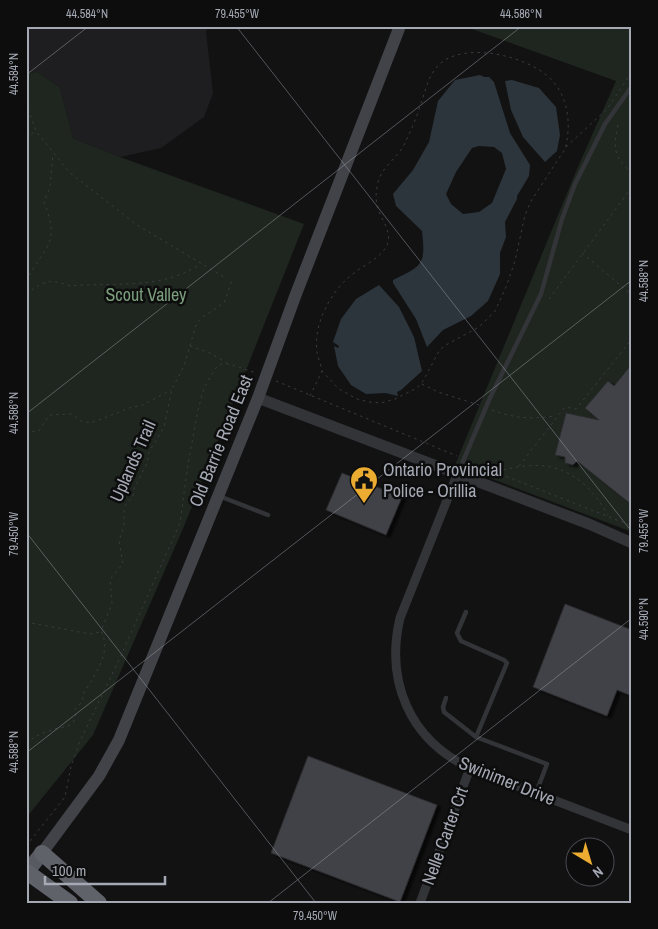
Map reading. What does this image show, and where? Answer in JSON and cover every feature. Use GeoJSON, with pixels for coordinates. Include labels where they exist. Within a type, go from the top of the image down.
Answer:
{"type":"FeatureCollection","features":[{"type":"Feature","properties":{"kind":"highway"},"geometry":{"type":"LineString","coordinates":[[70,903],[27,872],[42,853],[99,903]]}},
{"type":"Feature","properties":{"kind":"main road","name":"Old Barrie Road East"},"geometry":{"type":"LineString","coordinates":[[42,853],[99,776],[119,740],[258,398],[400,26]]}},
{"type":"Feature","properties":{"kind":"street"},"geometry":{"type":"LineString","coordinates":[[258,398],[588,524],[632,543]]}},
{"type":"Feature","properties":{"kind":"street","name":"Swinimer Drive"},"geometry":{"type":"LineString","coordinates":[[457,475],[400,618],[395,646],[395,667],[401,695],[417,725],[440,751],[454,761],[632,830]]}},
{"type":"Feature","properties":{"kind":"street","name":"Nelle Carter Crt"},"geometry":{"type":"LineString","coordinates":[[420,903],[470,768]]}},
{"type":"Feature","properties":{"kind":"lane"},"geometry":{"type":"LineString","coordinates":[[457,475],[490,398],[541,294],[562,219],[575,184],[605,124],[632,86]]}},
{"type":"Feature","properties":{"kind":"lane"},"geometry":{"type":"LineString","coordinates":[[218,495],[268,515]]}},
{"type":"Feature","properties":{"kind":"lane"},"geometry":{"type":"LineString","coordinates":[[466,612],[457,633],[461,641],[507,663],[476,737]]}},
{"type":"Feature","properties":{"kind":"lane"},"geometry":{"type":"LineString","coordinates":[[446,698],[442,707],[444,712],[476,737],[547,764],[536,793]]}},
{"type":"Feature","properties":{"kind":"path"},"geometry":{"type":"LineString","coordinates":[[566,147],[568,129],[563,98],[555,82],[536,66],[520,60],[489,53],[462,54],[440,63],[431,76],[415,121],[403,147],[379,179],[376,201],[388,234],[387,246],[379,255],[340,285],[326,307],[321,320],[317,353],[322,370],[339,389],[357,399],[370,402],[382,403],[396,400],[417,388],[423,381],[439,351],[444,346],[479,327],[495,311],[515,261],[525,216],[531,201],[566,147],[597,120],[632,72]]}},
{"type":"Feature","properties":{"kind":"path"},"geometry":{"type":"LineString","coordinates":[[26,103],[36,131],[70,173],[137,225],[224,277]]}},
{"type":"Feature","properties":{"kind":"path"},"geometry":{"type":"LineString","coordinates":[[618,125],[614,141],[616,154],[632,173]]}},
{"type":"Feature","properties":{"kind":"path"},"geometry":{"type":"LineString","coordinates":[[26,138],[36,131]]}},
{"type":"Feature","properties":{"kind":"path"},"geometry":{"type":"LineString","coordinates":[[26,281],[27,276],[52,239],[51,219],[44,202],[50,187],[53,154]]}},
{"type":"Feature","properties":{"kind":"path"},"geometry":{"type":"LineString","coordinates":[[549,299],[632,187]]}},
{"type":"Feature","properties":{"kind":"path"},"geometry":{"type":"LineString","coordinates":[[582,253],[632,295]]}},
{"type":"Feature","properties":{"kind":"path"},"geometry":{"type":"LineString","coordinates":[[26,294],[46,281],[60,282],[70,286],[156,282],[178,276],[200,264]]}},
{"type":"Feature","properties":{"kind":"path","name":"Uplands Trail"},"geometry":{"type":"LineString","coordinates":[[26,743],[48,731],[68,726],[76,716],[75,709],[83,701],[83,693],[95,676],[105,651],[104,637],[101,631],[112,604],[110,579],[123,564],[119,541],[124,526],[124,506],[132,496],[150,452],[164,427],[172,390],[184,366],[196,325],[201,318],[224,303],[232,280]]}},
{"type":"Feature","properties":{"kind":"path"},"geometry":{"type":"LineString","coordinates":[[519,466],[565,407],[576,409],[632,339]]}},
{"type":"Feature","properties":{"kind":"path"},"geometry":{"type":"LineString","coordinates":[[628,344],[632,346]]}},
{"type":"Feature","properties":{"kind":"path"},"geometry":{"type":"LineString","coordinates":[[190,346],[210,353],[228,364],[250,371]]}},
{"type":"Feature","properties":{"kind":"path"},"geometry":{"type":"LineString","coordinates":[[26,846],[65,798],[71,766],[80,741],[119,660],[180,523],[188,464],[204,388],[215,369],[221,364],[228,364]]}},
{"type":"Feature","properties":{"kind":"path"},"geometry":{"type":"LineString","coordinates":[[310,396],[322,370]]}},
{"type":"Feature","properties":{"kind":"path"},"geometry":{"type":"LineString","coordinates":[[273,380],[463,459],[632,526]]}},
{"type":"Feature","properties":{"kind":"path"},"geometry":{"type":"LineString","coordinates":[[26,432],[40,431],[49,415],[71,414],[81,421],[91,423],[132,407],[141,406],[172,390]]}},
{"type":"Feature","properties":{"kind":"path"},"geometry":{"type":"LineString","coordinates":[[497,472],[519,466],[540,465],[565,472],[584,483],[592,491],[608,516]]}},
{"type":"Feature","properties":{"kind":"path"},"geometry":{"type":"LineString","coordinates":[[26,622],[90,634],[101,631]]}},
{"type":"Feature","properties":{"kind":"shaded area"},"geometry":{"type":"Polygon","coordinates":[[[26,26],[208,26],[206,32],[213,93],[204,117],[161,148],[120,157],[73,138],[60,88],[38,72],[26,73],[26,26]]]}},
{"type":"Feature","properties":{"kind":"shaded area"},"geometry":{"type":"Polygon","coordinates":[[[480,75],[489,77],[494,82],[510,133],[530,165],[529,176],[505,222],[506,237],[500,253],[500,274],[488,301],[471,316],[443,330],[427,347],[416,319],[393,283],[393,280],[420,263],[423,251],[422,231],[396,206],[393,194],[413,170],[429,142],[438,101],[455,80],[480,75]],[[479,146],[472,148],[456,172],[446,194],[451,204],[463,214],[479,212],[492,203],[506,169],[502,153],[494,147],[479,146]]]}},
{"type":"Feature","properties":{"kind":"shaded area"},"geometry":{"type":"Polygon","coordinates":[[[512,80],[539,88],[556,107],[560,135],[557,151],[545,162],[523,137],[511,110],[505,81],[512,80]]]}},
{"type":"Feature","properties":{"kind":"shaded area"},"geometry":{"type":"Polygon","coordinates":[[[379,285],[399,307],[414,337],[422,371],[397,392],[398,396],[385,393],[366,394],[351,385],[338,366],[334,346],[338,348],[339,346],[333,342],[341,319],[356,299],[379,285]]]}},
{"type":"Feature","properties":{"kind":"green space"},"geometry":{"type":"Polygon","coordinates":[[[464,26],[632,26],[632,532],[455,465],[577,169],[616,81],[464,26]]]}},
{"type":"Feature","properties":{"kind":"green space","name":"Scout Valley"},"geometry":{"type":"Polygon","coordinates":[[[38,72],[60,88],[73,138],[304,224],[185,524],[93,735],[26,818],[26,73],[38,72]]]}},
{"type":"Feature","properties":{"kind":"building"},"geometry":{"type":"Polygon","coordinates":[[[632,364],[632,505],[577,461],[573,465],[565,463],[565,457],[555,455],[566,413],[599,420],[585,408],[608,381],[614,386],[632,364]]]}},
{"type":"Feature","properties":{"kind":"building","name":"Ontario Provincial Police - Orillia"},"geometry":{"type":"Polygon","coordinates":[[[342,473],[402,497],[386,535],[326,510],[342,473]]]}},
{"type":"Feature","properties":{"kind":"building"},"geometry":{"type":"Polygon","coordinates":[[[565,604],[632,630],[632,696],[617,690],[607,716],[533,687],[565,604]]]}},
{"type":"Feature","properties":{"kind":"building"},"geometry":{"type":"Polygon","coordinates":[[[308,756],[437,805],[400,902],[271,853],[308,756]]]}},
{"type":"Feature","properties":{"kind":"place","name":"Ontario Provincial Police - Orillia"},"geometry":{"type":"Point","coordinates":[364,504]}}]}
